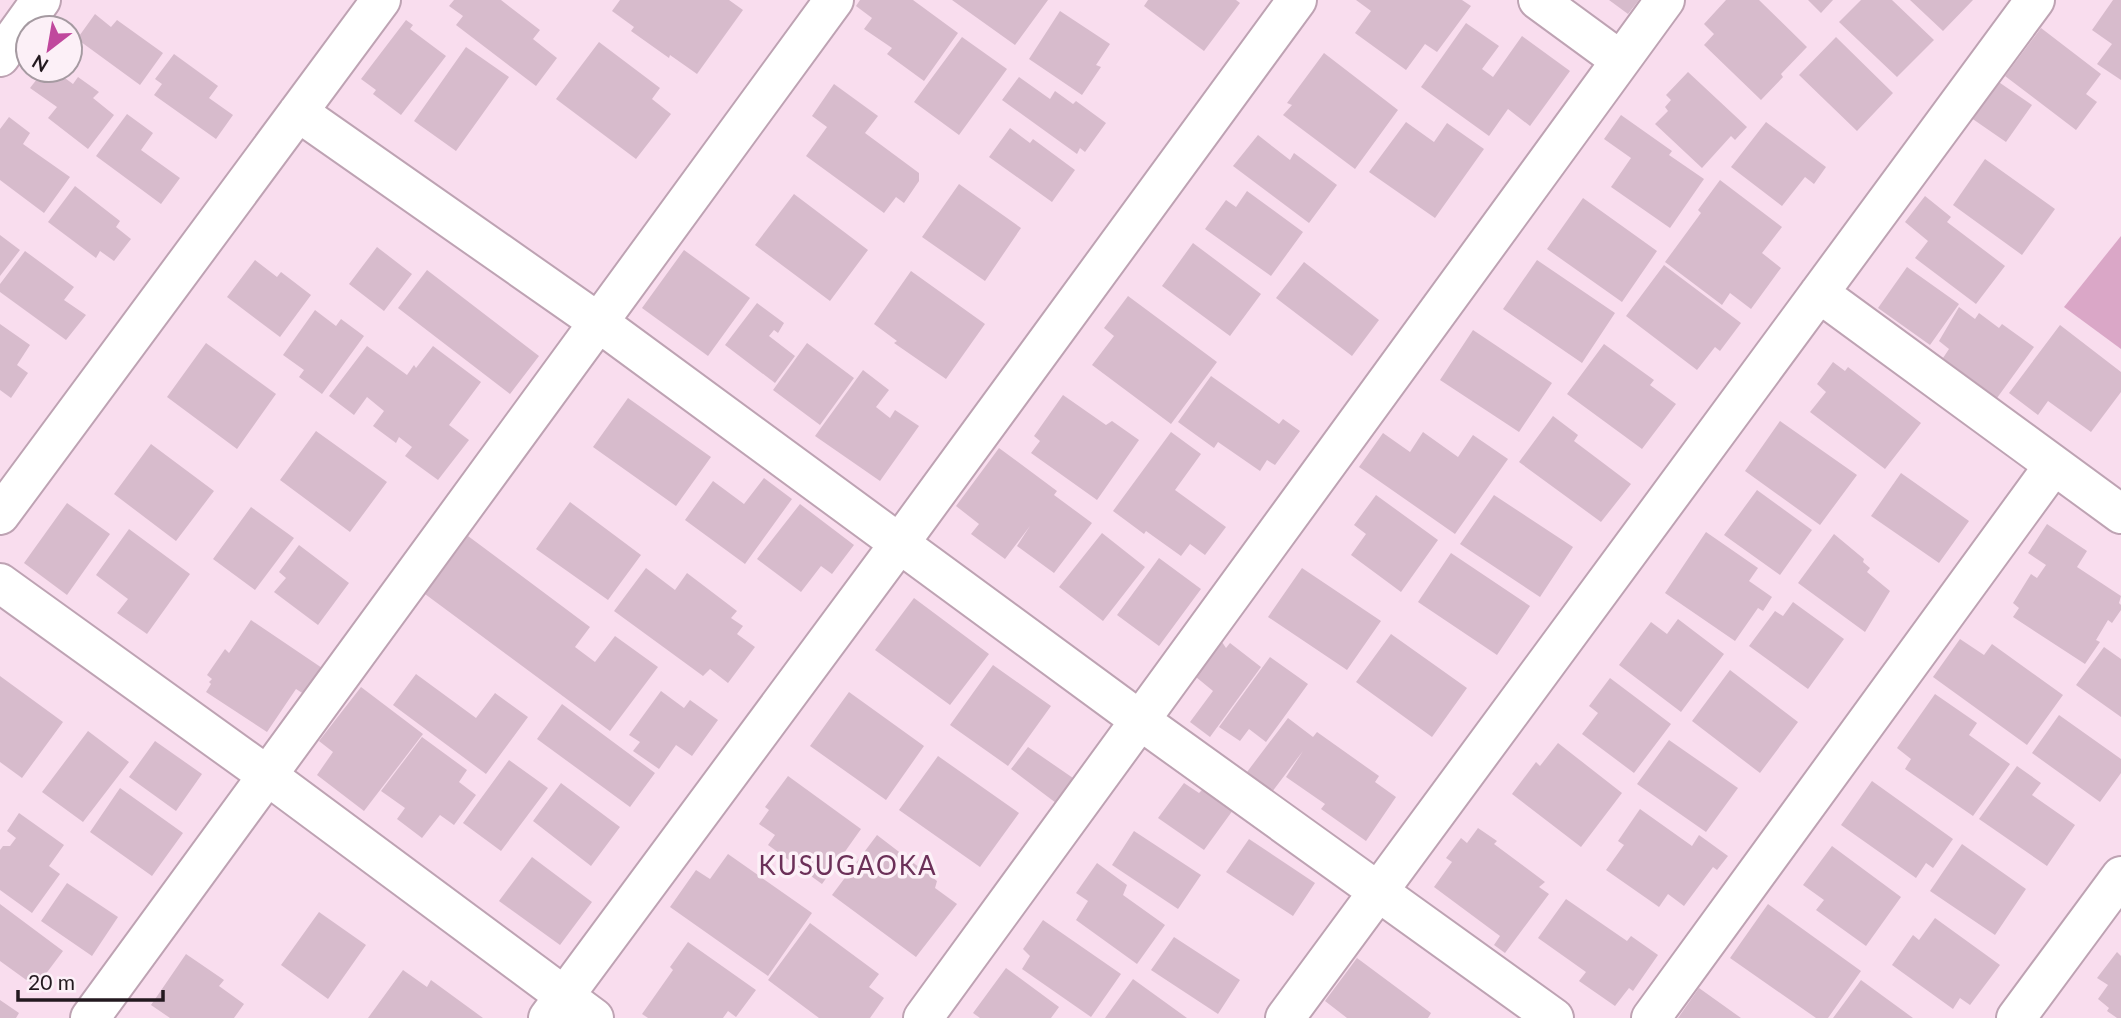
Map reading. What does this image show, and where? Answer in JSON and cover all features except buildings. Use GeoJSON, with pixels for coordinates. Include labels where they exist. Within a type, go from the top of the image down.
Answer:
{"type":"FeatureCollection","features":[{"type":"Feature","properties":{"kind":"street"},"geometry":{"type":"LineString","coordinates":[[0,57],[41,0]]}},
{"type":"Feature","properties":{"kind":"street"},"geometry":{"type":"LineString","coordinates":[[0,515],[381,0]]}},
{"type":"Feature","properties":{"kind":"street"},"geometry":{"type":"LineString","coordinates":[[90,1018],[834,0]]}},
{"type":"Feature","properties":{"kind":"street"},"geometry":{"type":"LineString","coordinates":[[556,1007],[1297,0]]}},
{"type":"Feature","properties":{"kind":"street"},"geometry":{"type":"LineString","coordinates":[[1538,0],[1620,60]]}},
{"type":"Feature","properties":{"kind":"street"},"geometry":{"type":"LineString","coordinates":[[923,1018],[1665,0]]}},
{"type":"Feature","properties":{"kind":"street"},"geometry":{"type":"LineString","coordinates":[[1285,1018],[2035,0]]}},
{"type":"Feature","properties":{"kind":"street"},"geometry":{"type":"LineString","coordinates":[[298,113],[598,322],[1141,722],[1554,1018]]}},
{"type":"Feature","properties":{"kind":"street"},"geometry":{"type":"LineString","coordinates":[[1819,293],[2121,514]]}},
{"type":"Feature","properties":{"kind":"street"},"geometry":{"type":"LineString","coordinates":[[1651,1018],[2054,465]]}},
{"type":"Feature","properties":{"kind":"street"},"geometry":{"type":"LineString","coordinates":[[0,583],[268,776],[556,1007],[594,1018]]}},
{"type":"Feature","properties":{"kind":"street"},"geometry":{"type":"LineString","coordinates":[[2016,1018],[2121,876]]}},
{"type":"Feature","properties":{"kind":"shaded area"},"geometry":{"type":"Polygon","coordinates":[[[2121,236],[2121,349],[2064,307],[2121,236]]]}},
{"type":"Feature","properties":{"kind":"district","name":"KUSUGAOKA"},"geometry":{"type":"Point","coordinates":[848,866]}}]}
